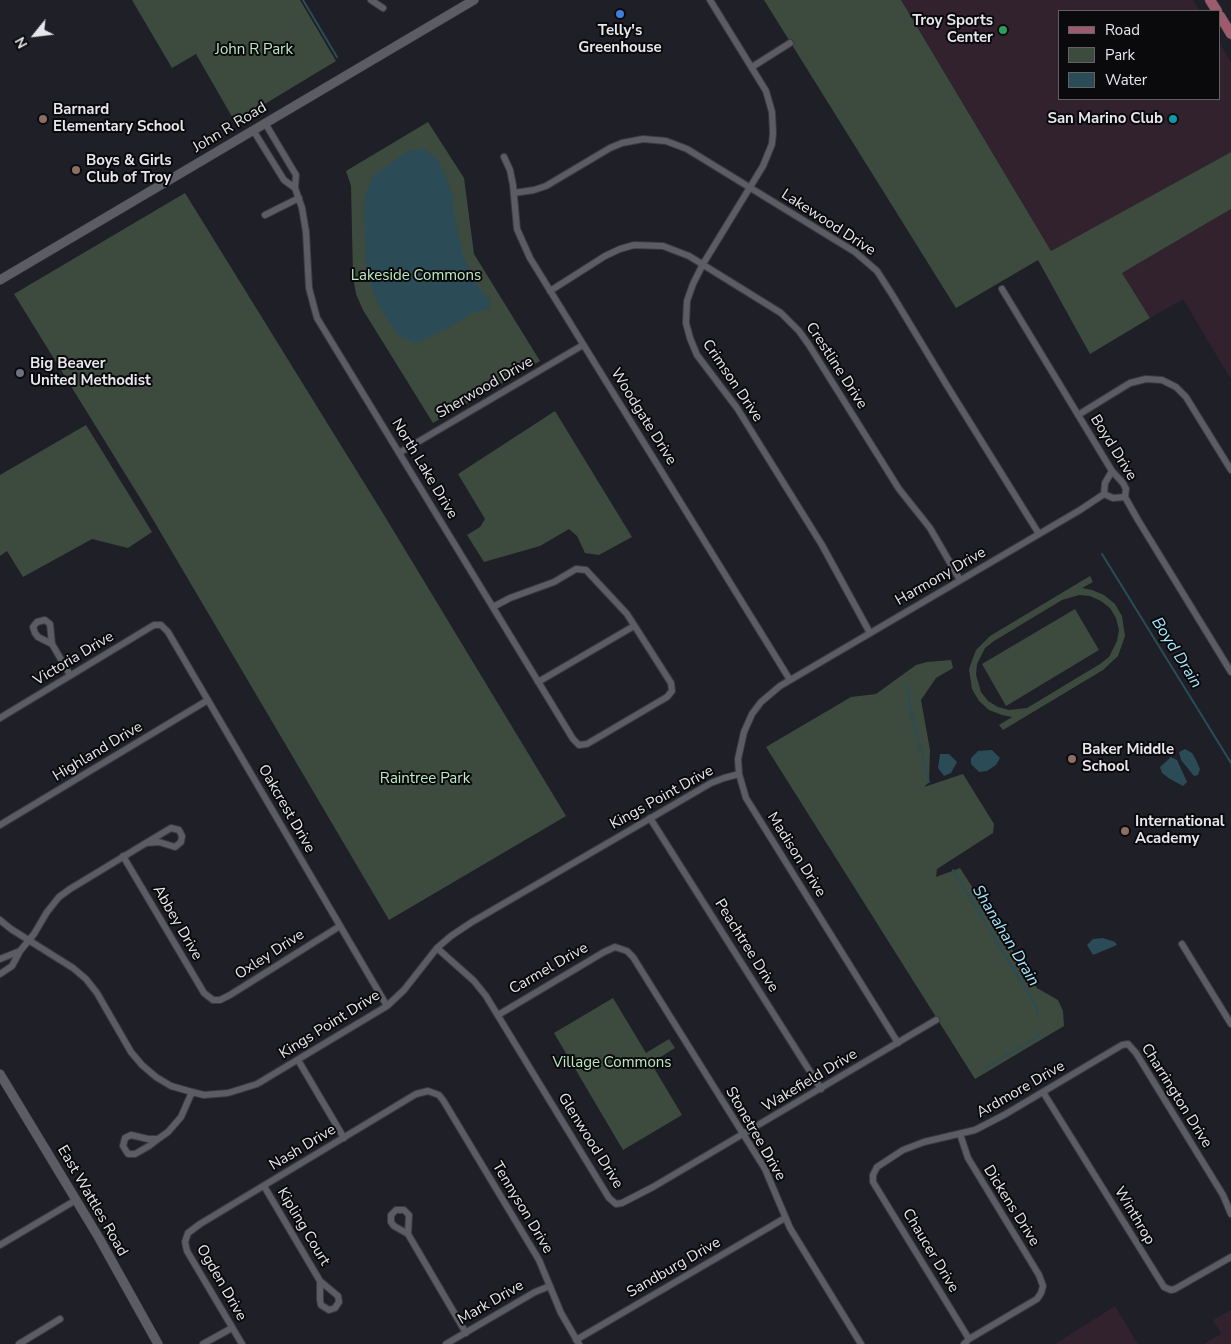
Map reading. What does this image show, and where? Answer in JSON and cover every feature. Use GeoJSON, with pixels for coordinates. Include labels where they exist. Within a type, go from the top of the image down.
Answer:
{"type":"FeatureCollection","features":[{"type":"Feature","properties":{"kind":"main road","name":"John R Road"},"geometry":{"type":"LineString","coordinates":[[0,280],[474,0]]}},
{"type":"Feature","properties":{"kind":"main road"},"geometry":{"type":"LineString","coordinates":[[1221,18],[1231,34]]}},
{"type":"Feature","properties":{"kind":"main road","name":"East Wattles Road"},"geometry":{"type":"LineString","coordinates":[[0,1074],[76,1200],[158,1344]]}},
{"type":"Feature","properties":{"kind":"street"},"geometry":{"type":"LineString","coordinates":[[371,0],[383,8]]}},
{"type":"Feature","properties":{"kind":"street","name":"Crimson Drive"},"geometry":{"type":"LineString","coordinates":[[710,0],[769,98],[774,124],[772,144],[768,156],[693,284],[687,301],[686,323],[697,355],[737,408],[822,545],[870,633]]}},
{"type":"Feature","properties":{"kind":"street"},"geometry":{"type":"LineString","coordinates":[[752,67],[790,43]]}},
{"type":"Feature","properties":{"kind":"street","name":"North Lake Drive"},"geometry":{"type":"LineString","coordinates":[[265,123],[296,175],[295,188],[306,232],[309,288],[317,318],[538,682],[573,739],[579,745],[588,744],[667,697],[672,691],[670,683],[634,626]]}},
{"type":"Feature","properties":{"kind":"street","name":"North Lake Drive"},"geometry":{"type":"LineString","coordinates":[[253,130],[284,180],[295,188]]}},
{"type":"Feature","properties":{"kind":"street","name":"Lakewood Drive"},"geometry":{"type":"LineString","coordinates":[[514,193],[546,186],[610,148],[622,143],[643,139],[658,140],[676,144],[861,256],[877,271],[1039,534]]}},
{"type":"Feature","properties":{"kind":"street","name":"Woodgate Drive"},"geometry":{"type":"LineString","coordinates":[[504,157],[510,170],[514,193],[515,223],[519,236],[550,291],[790,680]]}},
{"type":"Feature","properties":{"kind":"street"},"geometry":{"type":"LineString","coordinates":[[265,214],[299,198]]}},
{"type":"Feature","properties":{"kind":"street","name":"Crestline Drive"},"geometry":{"type":"LineString","coordinates":[[550,291],[605,256],[620,249],[634,245],[663,246],[675,249],[703,264],[781,314],[804,337],[896,484],[930,528],[960,580]]}},
{"type":"Feature","properties":{"kind":"street","name":"Boyd Drive"},"geometry":{"type":"LineString","coordinates":[[1002,289],[1112,471],[1123,483],[1126,490],[1125,497],[1145,533],[1231,672]]}},
{"type":"Feature","properties":{"kind":"street","name":"Sherwood Drive"},"geometry":{"type":"LineString","coordinates":[[399,453],[583,345]]}},
{"type":"Feature","properties":{"kind":"street"},"geometry":{"type":"LineString","coordinates":[[1078,415],[1137,380],[1162,380],[1176,387],[1186,397],[1231,470]]}},
{"type":"Feature","properties":{"kind":"street"},"geometry":{"type":"LineString","coordinates":[[1112,471],[1104,484],[1104,494],[1113,498],[1125,497]]}},
{"type":"Feature","properties":{"kind":"street","name":"Harmony Drive"},"geometry":{"type":"LineString","coordinates":[[790,680],[1104,494]]}},
{"type":"Feature","properties":{"kind":"street"},"geometry":{"type":"LineString","coordinates":[[493,607],[510,598],[554,582],[576,569],[586,570],[621,607],[634,626],[538,682]]}},
{"type":"Feature","properties":{"kind":"street","name":"Victoria Drive"},"geometry":{"type":"LineString","coordinates":[[0,718],[154,625],[161,625]]}},
{"type":"Feature","properties":{"kind":"street","name":"Oakcrest Drive"},"geometry":{"type":"LineString","coordinates":[[161,625],[168,632],[387,1006]]}},
{"type":"Feature","properties":{"kind":"street"},"geometry":{"type":"LineString","coordinates":[[52,644],[70,676]]}},
{"type":"Feature","properties":{"kind":"street","name":"Madison Drive"},"geometry":{"type":"LineString","coordinates":[[790,680],[769,695],[752,714],[744,732],[738,759],[739,774],[746,798],[898,1043]]}},
{"type":"Feature","properties":{"kind":"street","name":"Highland Drive"},"geometry":{"type":"LineString","coordinates":[[0,825],[208,700]]}},
{"type":"Feature","properties":{"kind":"street","name":"Kings Point Drive"},"geometry":{"type":"LineString","coordinates":[[0,920],[72,968],[86,980],[98,994],[132,1052],[148,1070],[171,1086],[192,1092],[209,1095],[238,1092],[257,1084],[387,1006],[404,990],[437,948],[472,922],[715,781],[739,774]]}},
{"type":"Feature","properties":{"kind":"street","name":"Peachtree Drive"},"geometry":{"type":"LineString","coordinates":[[650,818],[821,1089]]}},
{"type":"Feature","properties":{"kind":"street"},"geometry":{"type":"LineString","coordinates":[[0,974],[12,966],[47,912],[65,892],[170,828],[178,829],[182,836],[181,842],[175,846],[158,842],[146,843]]}},
{"type":"Feature","properties":{"kind":"street","name":"Abbey Drive"},"geometry":{"type":"LineString","coordinates":[[123,856],[204,993],[213,1000]]}},
{"type":"Feature","properties":{"kind":"street","name":"Oxley Drive"},"geometry":{"type":"LineString","coordinates":[[213,1000],[220,1000],[230,995],[340,926]]}},
{"type":"Feature","properties":{"kind":"street"},"geometry":{"type":"LineString","coordinates":[[1182,944],[1231,1024]]}},
{"type":"Feature","properties":{"kind":"street","name":"Glenwood Drive"},"geometry":{"type":"LineString","coordinates":[[437,948],[474,981],[486,996],[609,1198],[616,1204]]}},
{"type":"Feature","properties":{"kind":"street","name":"Carmel Drive"},"geometry":{"type":"LineString","coordinates":[[498,1015],[604,952],[615,948]]}},
{"type":"Feature","properties":{"kind":"street","name":"Stonetree Drive"},"geometry":{"type":"LineString","coordinates":[[615,948],[622,948],[633,957],[743,1134],[768,1175],[785,1218],[861,1344]]}},
{"type":"Feature","properties":{"kind":"street"},"geometry":{"type":"LineString","coordinates":[[0,960],[20,951]]}},
{"type":"Feature","properties":{"kind":"street","name":"Wakefield Drive"},"geometry":{"type":"LineString","coordinates":[[616,1204],[622,1204],[936,1020]]}},
{"type":"Feature","properties":{"kind":"street","name":"Ardmore Drive"},"geometry":{"type":"LineString","coordinates":[[873,1175],[876,1166],[903,1150],[924,1142],[975,1130],[987,1125],[1122,1045],[1128,1044]]}},
{"type":"Feature","properties":{"kind":"street","name":"Charrington Drive"},"geometry":{"type":"LineString","coordinates":[[1128,1044],[1134,1049],[1223,1195],[1231,1214]]}},
{"type":"Feature","properties":{"kind":"street"},"geometry":{"type":"LineString","coordinates":[[298,1060],[344,1138]]}},
{"type":"Feature","properties":{"kind":"street","name":"Nash Drive"},"geometry":{"type":"LineString","coordinates":[[188,1233],[416,1094],[432,1091]]}},
{"type":"Feature","properties":{"kind":"street","name":"Tennyson Drive"},"geometry":{"type":"LineString","coordinates":[[432,1091],[439,1095],[447,1105],[539,1260],[561,1313],[578,1342]]}},
{"type":"Feature","properties":{"kind":"street"},"geometry":{"type":"LineString","coordinates":[[158,1139],[131,1135],[125,1138],[123,1146],[128,1154],[135,1154],[150,1146],[168,1132],[181,1117],[192,1092]]}},
{"type":"Feature","properties":{"kind":"street","name":"Winthrop"},"geometry":{"type":"LineString","coordinates":[[1043,1092],[1164,1287],[1171,1290],[1175,1289],[1231,1257]]}},
{"type":"Feature","properties":{"kind":"street","name":"Dickens Drive"},"geometry":{"type":"LineString","coordinates":[[960,1134],[968,1158],[1039,1275],[1042,1289],[1036,1299],[967,1342]]}},
{"type":"Feature","properties":{"kind":"street","name":"Chaucer Drive"},"geometry":{"type":"LineString","coordinates":[[873,1175],[873,1182],[876,1188],[967,1342]]}},
{"type":"Feature","properties":{"kind":"street","name":"Kipling Court"},"geometry":{"type":"LineString","coordinates":[[264,1186],[320,1281]]}},
{"type":"Feature","properties":{"kind":"street"},"geometry":{"type":"LineString","coordinates":[[0,1245],[76,1200]]}},
{"type":"Feature","properties":{"kind":"street","name":"Sandburg Drive"},"geometry":{"type":"LineString","coordinates":[[578,1342],[785,1218]]}},
{"type":"Feature","properties":{"kind":"street","name":"Ogden Drive"},"geometry":{"type":"LineString","coordinates":[[188,1233],[187,1251],[242,1344]]}},
{"type":"Feature","properties":{"kind":"street"},"geometry":{"type":"LineString","coordinates":[[408,1234],[466,1333]]}},
{"type":"Feature","properties":{"kind":"street","name":"Mark Drive"},"geometry":{"type":"LineString","coordinates":[[446,1344],[534,1292],[550,1286]]}},
{"type":"Feature","properties":{"kind":"street"},"geometry":{"type":"LineString","coordinates":[[19,1344],[60,1320]]}},
{"type":"Feature","properties":{"kind":"street"},"geometry":{"type":"LineString","coordinates":[[204,1344],[232,1328]]}},
{"type":"Feature","properties":{"kind":"shaded area"},"geometry":{"type":"Polygon","coordinates":[[[901,0],[1193,0],[1199,10],[1058,10],[1058,100],[1221,100],[1221,46],[1231,62],[1231,152],[1051,251],[901,0]]]}},
{"type":"Feature","properties":{"kind":"shaded area"},"geometry":{"type":"Polygon","coordinates":[[[1231,209],[1230,378],[1183,299],[1150,318],[1122,273],[1231,209]]]}},
{"type":"Feature","properties":{"kind":"shaded area"},"geometry":{"type":"Polygon","coordinates":[[[1115,1306],[1138,1344],[1055,1344],[1115,1306]]]}},
{"type":"Feature","properties":{"kind":"shaded area"},"geometry":{"type":"Polygon","coordinates":[[[1231,1310],[1231,1344],[1204,1344],[1221,1334],[1213,1320],[1231,1310]]]}},
{"type":"Feature","properties":{"kind":"green space","name":"John R Park"},"geometry":{"type":"Polygon","coordinates":[[[132,0],[300,0],[336,61],[235,122],[196,54],[172,68],[132,0]]]}},
{"type":"Feature","properties":{"kind":"green space"},"geometry":{"type":"Polygon","coordinates":[[[764,0],[901,0],[1051,251],[1231,152],[1231,209],[1122,273],[1150,318],[1090,354],[1038,260],[956,308],[764,0]]]}},
{"type":"Feature","properties":{"kind":"green space","name":"Lakeside Commons"},"geometry":{"type":"Polygon","coordinates":[[[428,122],[464,178],[474,254],[540,361],[433,423],[363,310],[356,294],[353,277],[351,186],[346,171],[428,122]]]}},
{"type":"Feature","properties":{"kind":"green space","name":"Raintree Park"},"geometry":{"type":"Polygon","coordinates":[[[185,193],[384,515],[566,816],[389,920],[145,506],[14,294],[185,193]]]}},
{"type":"Feature","properties":{"kind":"green space"},"geometry":{"type":"Polygon","coordinates":[[[555,411],[632,537],[599,555],[585,553],[577,536],[569,529],[540,546],[484,562],[467,535],[480,527],[485,519],[458,474],[555,411]]]}},
{"type":"Feature","properties":{"kind":"green space"},"geometry":{"type":"Polygon","coordinates":[[[86,425],[152,532],[128,548],[92,539],[23,577],[7,551],[0,556],[0,475],[86,425]]]}},
{"type":"Feature","properties":{"kind":"green space"},"geometry":{"type":"Polygon","coordinates":[[[1090,576],[1093,582],[1082,588],[1104,595],[1115,604],[1122,616],[1125,636],[1118,656],[1103,670],[1003,730],[999,725],[1012,717],[989,710],[979,701],[972,689],[969,669],[976,650],[990,636],[1090,576]],[[1079,595],[1062,600],[985,648],[977,664],[976,675],[981,692],[988,701],[998,707],[1009,710],[1027,708],[1109,657],[1117,641],[1119,630],[1116,618],[1110,608],[1090,596],[1079,595]]]}},
{"type":"Feature","properties":{"kind":"green space"},"geometry":{"type":"Polygon","coordinates":[[[1075,609],[1099,650],[1006,706],[982,664],[1075,609]]]}},
{"type":"Feature","properties":{"kind":"green space"},"geometry":{"type":"Polygon","coordinates":[[[951,660],[953,668],[936,678],[921,700],[930,750],[929,782],[924,787],[963,774],[994,824],[993,833],[937,869],[936,877],[960,868],[1037,988],[1058,1000],[1063,1011],[1064,1026],[975,1079],[766,747],[851,697],[876,694],[916,665],[951,660]]]}},
{"type":"Feature","properties":{"kind":"green space","name":"Village Commons"},"geometry":{"type":"Polygon","coordinates":[[[613,998],[646,1053],[669,1039],[675,1048],[651,1063],[682,1115],[623,1150],[554,1033],[613,998]]]}},
{"type":"Feature","properties":{"kind":"water"},"geometry":{"type":"Polygon","coordinates":[[[423,148],[440,163],[447,179],[464,258],[479,287],[490,301],[490,308],[471,314],[450,327],[415,344],[395,331],[379,306],[372,289],[366,268],[364,209],[365,195],[374,175],[406,152],[423,148]]]}},
{"type":"Feature","properties":{"kind":"water"},"geometry":{"type":"Polygon","coordinates":[[[1185,749],[1192,753],[1196,760],[1200,769],[1198,775],[1194,776],[1181,760],[1179,752],[1185,749]]]}},
{"type":"Feature","properties":{"kind":"water"},"geometry":{"type":"Polygon","coordinates":[[[992,750],[1000,758],[996,765],[987,771],[979,772],[971,764],[971,758],[978,751],[992,750]]]}},
{"type":"Feature","properties":{"kind":"water"},"geometry":{"type":"Polygon","coordinates":[[[940,754],[949,754],[957,762],[951,773],[944,776],[938,768],[940,754]]]}},
{"type":"Feature","properties":{"kind":"water"},"geometry":{"type":"Polygon","coordinates":[[[1171,757],[1177,760],[1187,782],[1183,786],[1162,773],[1160,767],[1171,757]]]}},
{"type":"Feature","properties":{"kind":"water"},"geometry":{"type":"Polygon","coordinates":[[[1103,938],[1115,942],[1117,945],[1093,955],[1087,945],[1093,939],[1103,938]]]}},
{"type":"Feature","properties":{"kind":"waterway","name":"Shanahan Drain"},"geometry":{"type":"LineString","coordinates":[[303,0],[337,57]]}},
{"type":"Feature","properties":{"kind":"waterway","name":"Boyd Drain"},"geometry":{"type":"LineString","coordinates":[[1102,554],[1231,763]]}},
{"type":"Feature","properties":{"kind":"waterway","name":"Shanahan Drain"},"geometry":{"type":"LineString","coordinates":[[906,684],[911,712],[929,782]]}},
{"type":"Feature","properties":{"kind":"waterway","name":"Shanahan Drain"},"geometry":{"type":"LineString","coordinates":[[953,870],[1036,1006],[1038,1014]]}},
{"type":"Feature","properties":{"kind":"waterway","name":"Shanahan Drain"},"geometry":{"type":"LineString","coordinates":[[983,1069],[1039,1036],[1040,1030]]}},
{"type":"Feature","properties":{"kind":"place","name":"Telly's Greenhouse"},"geometry":{"type":"Point","coordinates":[620,14]}},
{"type":"Feature","properties":{"kind":"place","name":"Troy Sports Center"},"geometry":{"type":"Point","coordinates":[1003,30]}},
{"type":"Feature","properties":{"kind":"place","name":"Barnard Elementary School"},"geometry":{"type":"Point","coordinates":[43,119]}},
{"type":"Feature","properties":{"kind":"place","name":"San Marino Club"},"geometry":{"type":"Point","coordinates":[1173,119]}},
{"type":"Feature","properties":{"kind":"place","name":"Boys & Girls Club of Troy"},"geometry":{"type":"Point","coordinates":[76,170]}},
{"type":"Feature","properties":{"kind":"place","name":"Big Beaver United Methodist"},"geometry":{"type":"Point","coordinates":[20,373]}},
{"type":"Feature","properties":{"kind":"place","name":"Baker Middle School"},"geometry":{"type":"Point","coordinates":[1072,759]}},
{"type":"Feature","properties":{"kind":"place","name":"International Academy"},"geometry":{"type":"Point","coordinates":[1125,831]}}]}
